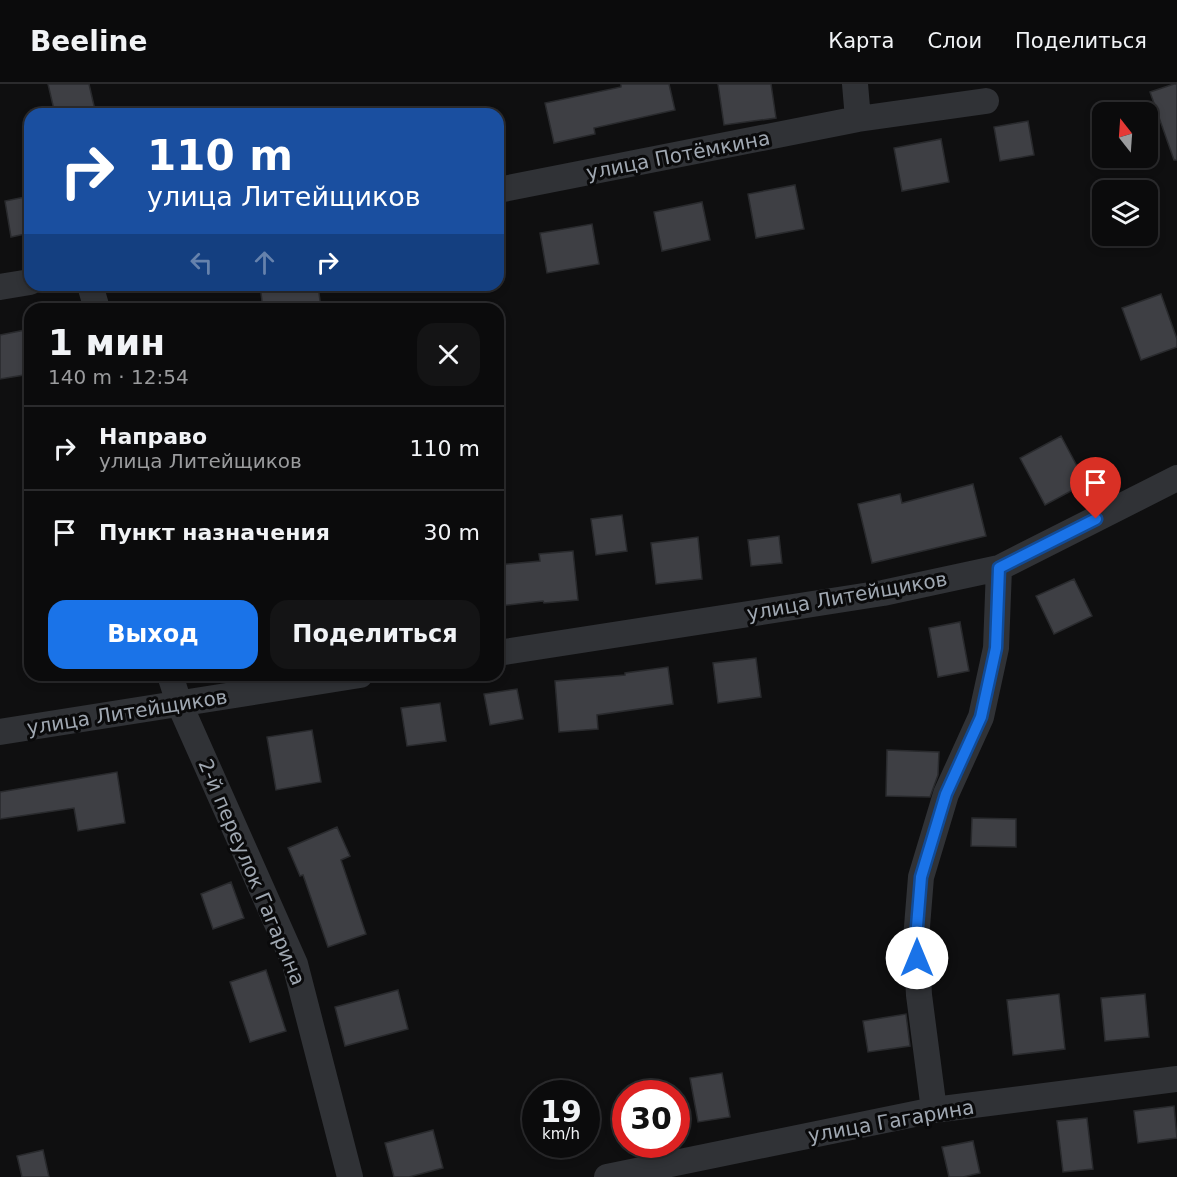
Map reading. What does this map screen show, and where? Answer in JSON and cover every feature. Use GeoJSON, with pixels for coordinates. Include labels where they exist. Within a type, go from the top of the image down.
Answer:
{"type":"FeatureCollection","features":[{"type":"Feature","properties":{"kind":"street"},"geometry":{"type":"LineString","coordinates":[[855,84],[858,119]]}},
{"type":"Feature","properties":{"kind":"street","name":"улица Потёмкина"},"geometry":{"type":"LineString","coordinates":[[504,189],[858,119],[986,101]]}},
{"type":"Feature","properties":{"kind":"street"},"geometry":{"type":"LineString","coordinates":[[0,287],[24,283]]}},
{"type":"Feature","properties":{"kind":"street","name":"улица Литейщиков"},"geometry":{"type":"LineString","coordinates":[[504,652],[883,593],[999,568],[1177,478]]}},
{"type":"Feature","properties":{"kind":"street"},"geometry":{"type":"LineString","coordinates":[[934,1110],[919,995],[916,939],[921,877],[946,794],[981,717],[996,648],[999,568]]}},
{"type":"Feature","properties":{"kind":"street","name":"2-й переулок Гагарина"},"geometry":{"type":"LineString","coordinates":[[172,681],[179,703],[296,964],[350,1177]]}},
{"type":"Feature","properties":{"kind":"street","name":"улица Литейщиков"},"geometry":{"type":"LineString","coordinates":[[0,732],[321,681]]}},
{"type":"Feature","properties":{"kind":"street","name":"улица Гагарина"},"geometry":{"type":"LineString","coordinates":[[607,1177],[934,1110],[1177,1079]]}},
{"type":"Feature","properties":{"kind":"building"},"geometry":{"type":"Polygon","coordinates":[[[48,84],[89,84],[95,108],[54,108],[48,84]]]}},
{"type":"Feature","properties":{"kind":"building"},"geometry":{"type":"Polygon","coordinates":[[[621,84],[669,84],[675,110],[594,128],[595,134],[554,143],[545,103],[621,87],[621,84]]]}},
{"type":"Feature","properties":{"kind":"building"},"geometry":{"type":"Polygon","coordinates":[[[718,84],[771,84],[776,118],[724,125],[718,84]]]}},
{"type":"Feature","properties":{"kind":"building"},"geometry":{"type":"Polygon","coordinates":[[[1177,84],[1177,160],[1174,160],[1158,115],[1158,102],[1154,102],[1150,92],[1177,84]]]}},
{"type":"Feature","properties":{"kind":"building"},"geometry":{"type":"Polygon","coordinates":[[[1028,121],[1034,155],[1000,161],[994,127],[1028,121]]]}},
{"type":"Feature","properties":{"kind":"building"},"geometry":{"type":"Polygon","coordinates":[[[941,139],[949,182],[902,191],[894,148],[941,139]]]}},
{"type":"Feature","properties":{"kind":"building"},"geometry":{"type":"Polygon","coordinates":[[[795,185],[804,229],[756,238],[748,194],[795,185]]]}},
{"type":"Feature","properties":{"kind":"building"},"geometry":{"type":"Polygon","coordinates":[[[24,197],[24,234],[11,237],[5,201],[24,197]]]}},
{"type":"Feature","properties":{"kind":"building"},"geometry":{"type":"Polygon","coordinates":[[[702,202],[710,240],[662,251],[654,212],[702,202]]]}},
{"type":"Feature","properties":{"kind":"building"},"geometry":{"type":"Polygon","coordinates":[[[592,224],[599,264],[547,273],[540,233],[592,224]]]}},
{"type":"Feature","properties":{"kind":"building"},"geometry":{"type":"Polygon","coordinates":[[[261,291],[319,291],[320,303],[262,303],[261,291]]]}},
{"type":"Feature","properties":{"kind":"building"},"geometry":{"type":"Polygon","coordinates":[[[1161,294],[1177,339],[1177,347],[1141,360],[1122,308],[1161,294]]]}},
{"type":"Feature","properties":{"kind":"building"},"geometry":{"type":"Polygon","coordinates":[[[24,330],[24,375],[0,379],[0,335],[24,330]]]}},
{"type":"Feature","properties":{"kind":"building"},"geometry":{"type":"Polygon","coordinates":[[[1061,436],[1086,483],[1045,505],[1020,458],[1061,436]]]}},
{"type":"Feature","properties":{"kind":"building"},"geometry":{"type":"Polygon","coordinates":[[[973,484],[986,536],[872,563],[858,504],[900,494],[902,503],[973,484]]]}},
{"type":"Feature","properties":{"kind":"building"},"geometry":{"type":"Polygon","coordinates":[[[622,515],[627,551],[596,555],[591,519],[622,515]]]}},
{"type":"Feature","properties":{"kind":"building"},"geometry":{"type":"Polygon","coordinates":[[[779,536],[782,563],[751,566],[748,540],[779,536]]]}},
{"type":"Feature","properties":{"kind":"building"},"geometry":{"type":"Polygon","coordinates":[[[698,537],[702,579],[656,584],[651,543],[698,537]]]}},
{"type":"Feature","properties":{"kind":"building"},"geometry":{"type":"Polygon","coordinates":[[[573,551],[578,600],[504,605],[504,564],[540,561],[539,554],[573,551]]]}},
{"type":"Feature","properties":{"kind":"building"},"geometry":{"type":"Polygon","coordinates":[[[1074,579],[1092,616],[1054,634],[1036,596],[1074,579]]]}},
{"type":"Feature","properties":{"kind":"building"},"geometry":{"type":"Polygon","coordinates":[[[960,622],[969,671],[938,677],[929,628],[960,622]]]}},
{"type":"Feature","properties":{"kind":"building"},"geometry":{"type":"Polygon","coordinates":[[[756,658],[761,697],[718,703],[713,663],[756,658]]]}},
{"type":"Feature","properties":{"kind":"building"},"geometry":{"type":"Polygon","coordinates":[[[668,667],[673,704],[597,715],[598,729],[559,732],[555,681],[625,675],[625,673],[668,667]]]}},
{"type":"Feature","properties":{"kind":"building"},"geometry":{"type":"Polygon","coordinates":[[[517,689],[523,719],[490,725],[484,694],[517,689]]]}},
{"type":"Feature","properties":{"kind":"building"},"geometry":{"type":"Polygon","coordinates":[[[440,703],[446,741],[407,746],[401,708],[440,703]]]}},
{"type":"Feature","properties":{"kind":"building"},"geometry":{"type":"Polygon","coordinates":[[[312,730],[321,782],[276,790],[267,737],[312,730]]]}},
{"type":"Feature","properties":{"kind":"building"},"geometry":{"type":"Polygon","coordinates":[[[887,750],[939,752],[938,775],[930,797],[886,796],[887,750]]]}},
{"type":"Feature","properties":{"kind":"building"},"geometry":{"type":"Polygon","coordinates":[[[117,772],[125,823],[78,831],[74,808],[0,819],[0,792],[117,772]]]}},
{"type":"Feature","properties":{"kind":"building"},"geometry":{"type":"Polygon","coordinates":[[[972,818],[1016,819],[1016,847],[971,846],[972,818]]]}},
{"type":"Feature","properties":{"kind":"building"},"geometry":{"type":"Polygon","coordinates":[[[337,827],[350,856],[341,860],[366,934],[328,947],[303,875],[300,876],[288,848],[337,827]]]}},
{"type":"Feature","properties":{"kind":"building"},"geometry":{"type":"Polygon","coordinates":[[[231,882],[244,918],[213,929],[201,894],[231,882]]]}},
{"type":"Feature","properties":{"kind":"building"},"geometry":{"type":"Polygon","coordinates":[[[266,970],[286,1031],[250,1042],[230,982],[266,970]]]}},
{"type":"Feature","properties":{"kind":"building"},"geometry":{"type":"Polygon","coordinates":[[[398,990],[408,1029],[345,1046],[335,1007],[398,990]]]}},
{"type":"Feature","properties":{"kind":"building"},"geometry":{"type":"Polygon","coordinates":[[[1059,994],[1065,1049],[1013,1055],[1007,1000],[1059,994]]]}},
{"type":"Feature","properties":{"kind":"building"},"geometry":{"type":"Polygon","coordinates":[[[1145,994],[1149,1037],[1105,1041],[1101,998],[1145,994]]]}},
{"type":"Feature","properties":{"kind":"building"},"geometry":{"type":"Polygon","coordinates":[[[906,1014],[910,1046],[868,1052],[863,1021],[906,1014]]]}},
{"type":"Feature","properties":{"kind":"building"},"geometry":{"type":"Polygon","coordinates":[[[722,1073],[730,1117],[698,1122],[690,1078],[722,1073]]]}},
{"type":"Feature","properties":{"kind":"building"},"geometry":{"type":"Polygon","coordinates":[[[1174,1106],[1177,1138],[1138,1143],[1134,1111],[1174,1106]]]}},
{"type":"Feature","properties":{"kind":"building"},"geometry":{"type":"Polygon","coordinates":[[[1087,1118],[1093,1169],[1063,1172],[1057,1121],[1087,1118]]]}},
{"type":"Feature","properties":{"kind":"building"},"geometry":{"type":"Polygon","coordinates":[[[433,1130],[443,1168],[409,1177],[394,1177],[385,1143],[433,1130]]]}},
{"type":"Feature","properties":{"kind":"building"},"geometry":{"type":"Polygon","coordinates":[[[973,1141],[980,1173],[949,1177],[942,1147],[973,1141]]]}},
{"type":"Feature","properties":{"kind":"building"},"geometry":{"type":"Polygon","coordinates":[[[43,1150],[49,1177],[22,1177],[17,1156],[43,1150]]]}},
{"type":"Feature","properties":{"kind":"route"},"geometry":{"type":"LineString","coordinates":[[917,958],[916,939],[921,877],[946,794],[981,717],[996,648],[999,568],[1096,519]]}}]}
